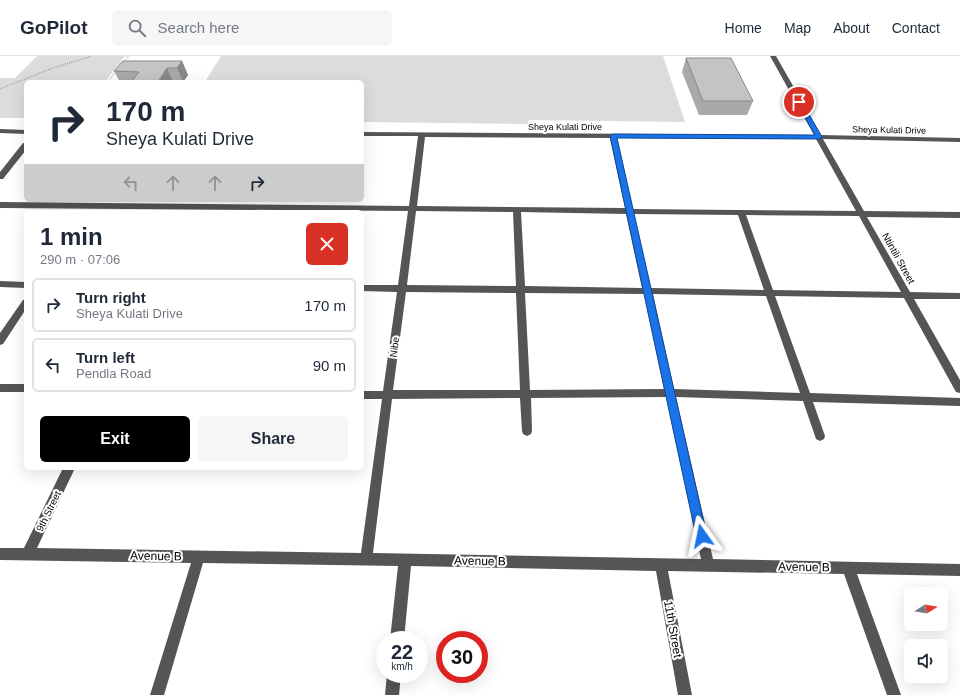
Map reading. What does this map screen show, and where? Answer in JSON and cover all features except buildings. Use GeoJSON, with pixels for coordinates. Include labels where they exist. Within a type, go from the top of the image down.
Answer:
{"type":"FeatureCollection","features":[{"type":"Feature","properties":{"kind":"street","name":"Ntintili Street"},"geometry":{"type":"LineString","coordinates":[[773,56],[960,389]]}},
{"type":"Feature","properties":{"kind":"street"},"geometry":{"type":"LineString","coordinates":[[0,131],[24,132]]}},
{"type":"Feature","properties":{"kind":"street","name":"Sheya Kulati Drive"},"geometry":{"type":"LineString","coordinates":[[364,134],[819,137],[960,140]]}},
{"type":"Feature","properties":{"kind":"street","name":"Nibe"},"geometry":{"type":"LineString","coordinates":[[366,559],[422,135]]}},
{"type":"Feature","properties":{"kind":"street"},"geometry":{"type":"LineString","coordinates":[[613,136],[708,565]]}},
{"type":"Feature","properties":{"kind":"street"},"geometry":{"type":"LineString","coordinates":[[0,176],[24,147]]}},
{"type":"Feature","properties":{"kind":"street"},"geometry":{"type":"LineString","coordinates":[[0,205],[195,206],[302,210],[412,209],[960,215]]}},
{"type":"Feature","properties":{"kind":"street"},"geometry":{"type":"LineString","coordinates":[[517,210],[527,431]]}},
{"type":"Feature","properties":{"kind":"street"},"geometry":{"type":"LineString","coordinates":[[741,212],[820,436]]}},
{"type":"Feature","properties":{"kind":"street"},"geometry":{"type":"LineString","coordinates":[[0,284],[24,285]]}},
{"type":"Feature","properties":{"kind":"street"},"geometry":{"type":"LineString","coordinates":[[364,288],[960,296]]}},
{"type":"Feature","properties":{"kind":"street"},"geometry":{"type":"LineString","coordinates":[[0,341],[24,305]]}},
{"type":"Feature","properties":{"kind":"street"},"geometry":{"type":"LineString","coordinates":[[0,388],[24,388]]}},
{"type":"Feature","properties":{"kind":"street"},"geometry":{"type":"LineString","coordinates":[[364,395],[670,393],[960,402]]}},
{"type":"Feature","properties":{"kind":"street","name":"9th Street"},"geometry":{"type":"LineString","coordinates":[[27,555],[68,470]]}},
{"type":"Feature","properties":{"kind":"street","name":"Avenue B"},"geometry":{"type":"LineString","coordinates":[[1,556],[27,555],[366,559],[960,570]]}},
{"type":"Feature","properties":{"kind":"street"},"geometry":{"type":"LineString","coordinates":[[157,695],[199,557]]}},
{"type":"Feature","properties":{"kind":"street"},"geometry":{"type":"LineString","coordinates":[[398,631],[405,560]]}},
{"type":"Feature","properties":{"kind":"street","name":"11th Street"},"geometry":{"type":"LineString","coordinates":[[662,564],[686,695]]}},
{"type":"Feature","properties":{"kind":"street"},"geometry":{"type":"LineString","coordinates":[[848,568],[894,695]]}},
{"type":"Feature","properties":{"kind":"street"},"geometry":{"type":"LineString","coordinates":[[392,695],[393,683]]}},
{"type":"Feature","properties":{"kind":"path"},"geometry":{"type":"LineString","coordinates":[[0,89],[50,69],[92,56]]}},
{"type":"Feature","properties":{"kind":"path"},"geometry":{"type":"LineString","coordinates":[[110,80],[128,56]]}},
{"type":"Feature","properties":{"kind":"shaded area"},"geometry":{"type":"Polygon","coordinates":[[[37,56],[125,56],[107,80],[24,80],[24,118],[0,118],[0,78],[15,78],[37,56]]]}},
{"type":"Feature","properties":{"kind":"shaded area"},"geometry":{"type":"Polygon","coordinates":[[[221,56],[663,56],[685,122],[528,120],[528,124],[364,122],[364,80],[206,80],[221,56]]]}},
{"type":"Feature","properties":{"kind":"route"},"geometry":{"type":"LineString","coordinates":[[702,536],[613,136],[819,137],[799,102]]}}]}
